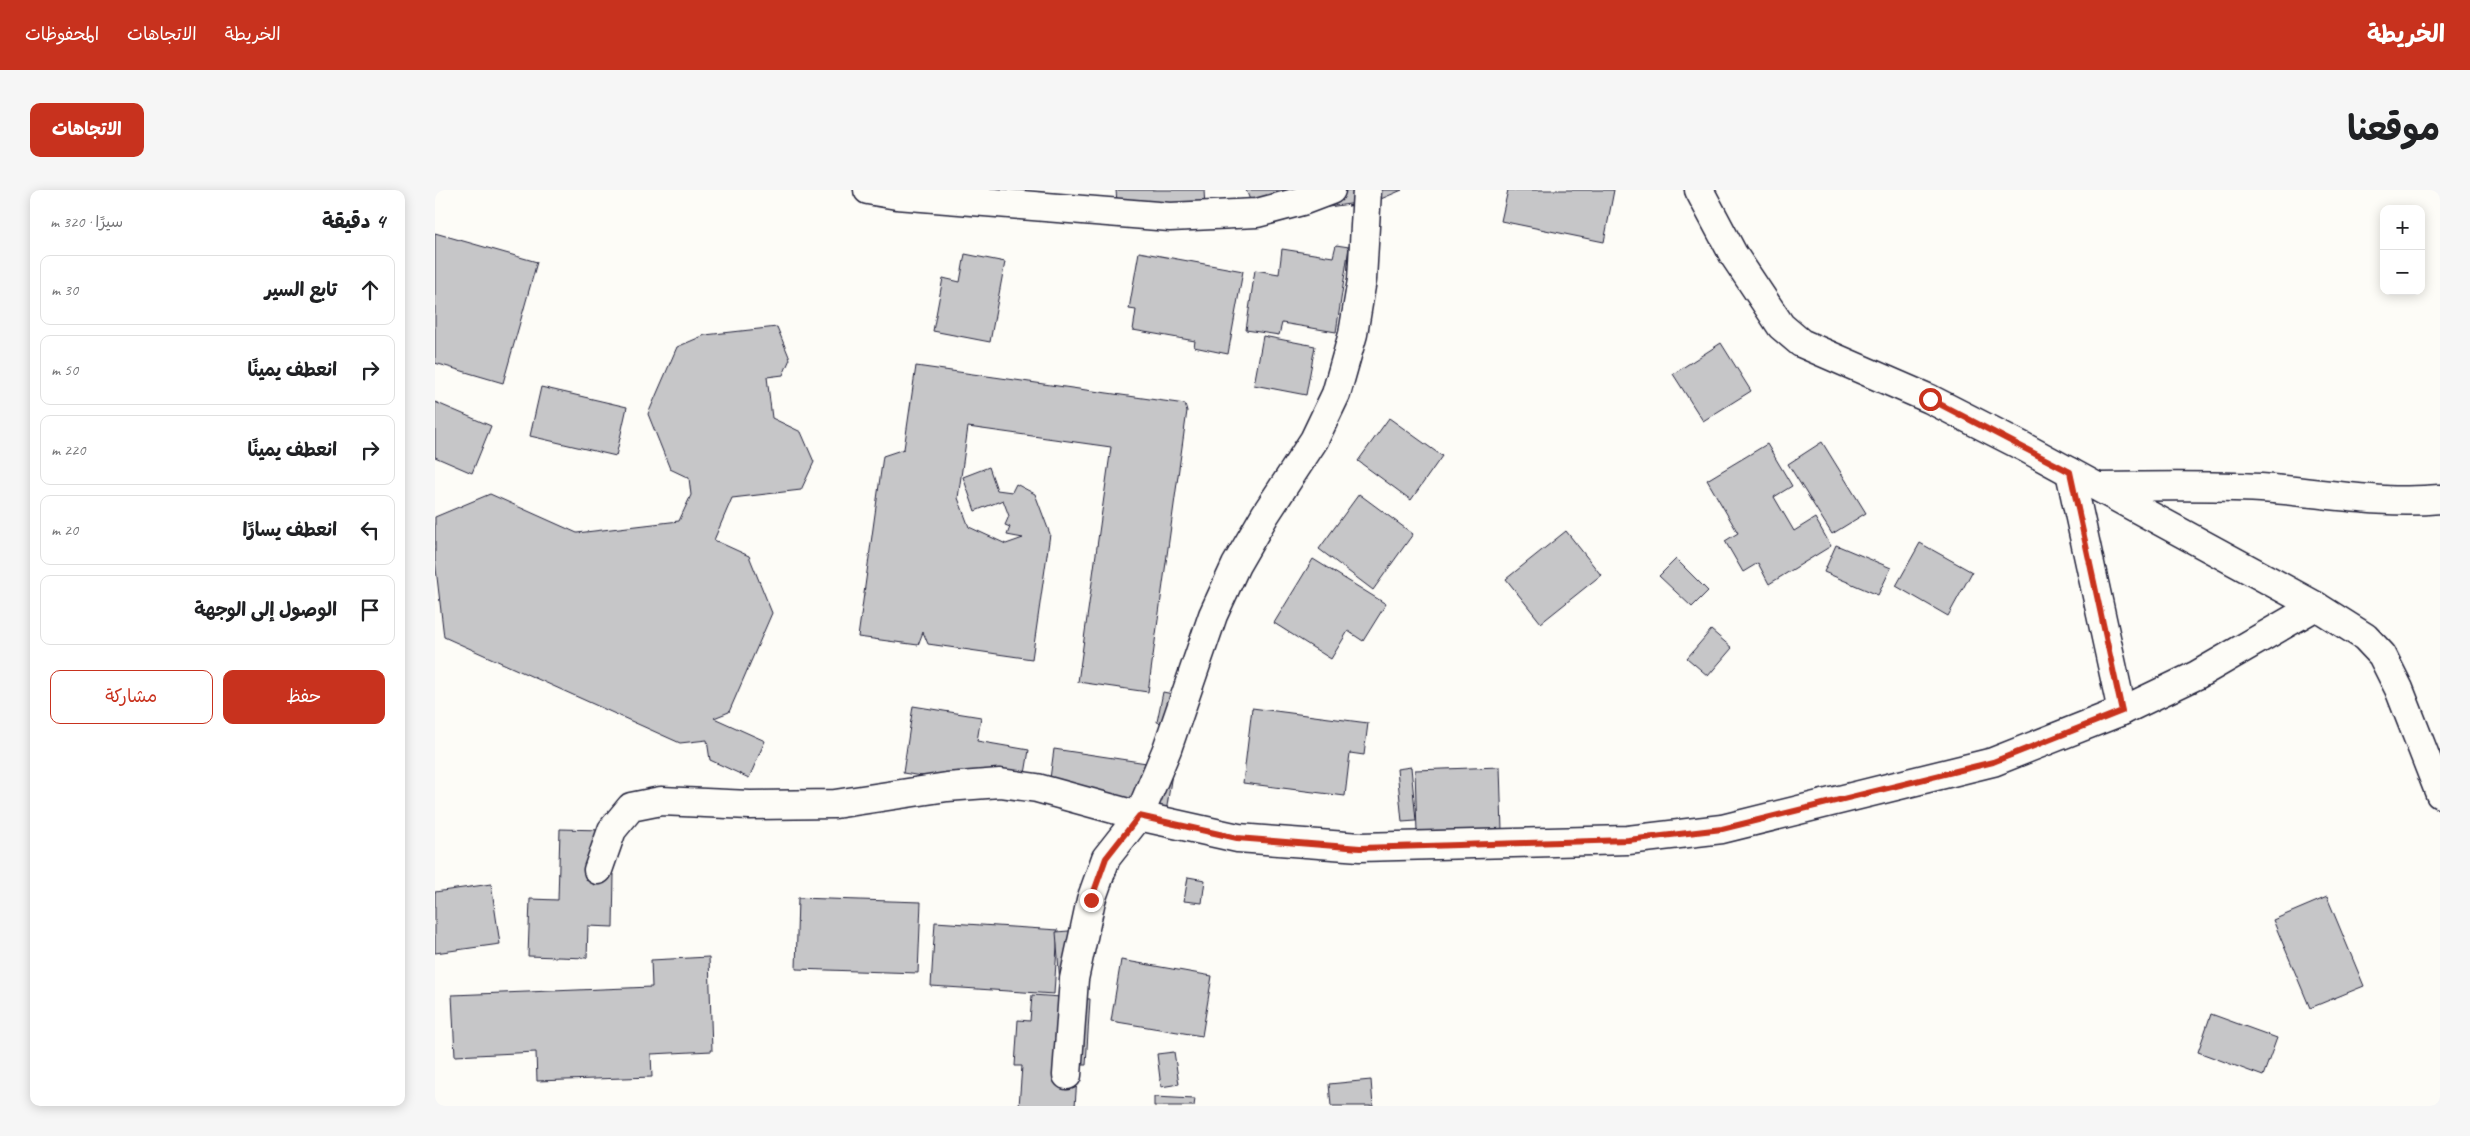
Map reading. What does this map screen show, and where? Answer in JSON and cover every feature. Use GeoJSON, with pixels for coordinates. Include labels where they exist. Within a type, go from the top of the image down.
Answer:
{"type":"FeatureCollection","features":[{"type":"Feature","properties":{"kind":"street"},"geometry":{"type":"LineString","coordinates":[[868,190],[897,195],[1039,199],[1170,217],[1257,213],[1302,201],[1331,190]]}},
{"type":"Feature","properties":{"kind":"street"},"geometry":{"type":"LineString","coordinates":[[1067,1075],[1074,979],[1091,900],[1106,858],[1139,816],[1167,749],[1213,615],[1236,566],[1265,515],[1314,440],[1336,394],[1353,334],[1362,280],[1367,190]]}},
{"type":"Feature","properties":{"kind":"street"},"geometry":{"type":"LineString","coordinates":[[1699,190],[1733,254],[1781,326],[1801,343],[1930,399],[2098,487],[2316,606],[2365,637],[2382,655],[2399,689],[2440,794]]}},
{"type":"Feature","properties":{"kind":"street"},"geometry":{"type":"LineString","coordinates":[[2070,472],[2122,711]]}},
{"type":"Feature","properties":{"kind":"street"},"geometry":{"type":"LineString","coordinates":[[2098,487],[2186,485],[2261,488],[2407,502],[2440,499]]}},
{"type":"Feature","properties":{"kind":"street"},"geometry":{"type":"LineString","coordinates":[[598,870],[612,830],[631,807],[661,801],[750,805],[835,804],[947,787],[1000,783],[1037,788],[1139,816],[1237,838],[1360,848],[1628,840],[1722,829],[1993,762],[2122,711],[2197,675],[2316,606]]}},
{"type":"Feature","properties":{"kind":"building"},"geometry":{"type":"Polygon","coordinates":[[[1116,190],[1204,190],[1205,208],[1118,215],[1116,190]]]}},
{"type":"Feature","properties":{"kind":"building"},"geometry":{"type":"Polygon","coordinates":[[[1246,190],[1402,190],[1369,204],[1348,206],[1357,203],[1257,217],[1246,190]]]}},
{"type":"Feature","properties":{"kind":"building"},"geometry":{"type":"Polygon","coordinates":[[[1508,190],[1614,190],[1604,242],[1501,221],[1508,190]]]}},
{"type":"Feature","properties":{"kind":"building"},"geometry":{"type":"Polygon","coordinates":[[[435,233],[537,262],[503,383],[435,363],[435,233]]]}},
{"type":"Feature","properties":{"kind":"building"},"geometry":{"type":"Polygon","coordinates":[[[1336,245],[1349,247],[1336,332],[1282,323],[1279,335],[1246,330],[1255,270],[1279,274],[1282,249],[1333,257],[1336,245]]]}},
{"type":"Feature","properties":{"kind":"building"},"geometry":{"type":"Polygon","coordinates":[[[1139,252],[1243,271],[1228,354],[1194,347],[1195,341],[1133,330],[1136,310],[1129,309],[1139,252]]]}},
{"type":"Feature","properties":{"kind":"building"},"geometry":{"type":"Polygon","coordinates":[[[965,254],[1005,262],[990,342],[933,331],[943,278],[960,282],[965,254]]]}},
{"type":"Feature","properties":{"kind":"building"},"geometry":{"type":"Polygon","coordinates":[[[777,327],[790,359],[783,375],[767,377],[772,418],[801,432],[814,462],[801,490],[732,498],[714,540],[749,556],[772,613],[729,712],[714,718],[765,741],[749,778],[710,760],[707,740],[680,743],[444,637],[435,560],[435,517],[490,494],[577,533],[679,521],[691,495],[689,478],[670,469],[648,414],[677,347],[705,335],[777,327]]]}},
{"type":"Feature","properties":{"kind":"building"},"geometry":{"type":"Polygon","coordinates":[[[1263,336],[1315,346],[1306,395],[1254,385],[1263,336]]]}},
{"type":"Feature","properties":{"kind":"building"},"geometry":{"type":"Polygon","coordinates":[[[1721,343],[1751,391],[1703,421],[1673,374],[1721,343]]]}},
{"type":"Feature","properties":{"kind":"building"},"geometry":{"type":"Polygon","coordinates":[[[916,366],[1185,404],[1187,411],[1148,692],[1078,682],[1111,447],[968,427],[958,498],[969,527],[1006,544],[1023,538],[1007,535],[1010,527],[1005,525],[1009,516],[1003,500],[975,511],[963,477],[989,467],[997,490],[1012,492],[1016,484],[1035,494],[1050,534],[1032,659],[928,644],[923,632],[918,645],[858,637],[883,456],[904,449],[916,366]]]}},
{"type":"Feature","properties":{"kind":"building"},"geometry":{"type":"Polygon","coordinates":[[[541,387],[627,407],[616,456],[530,436],[541,387]]]}},
{"type":"Feature","properties":{"kind":"building"},"geometry":{"type":"Polygon","coordinates":[[[435,402],[491,426],[472,473],[435,457],[435,402]]]}},
{"type":"Feature","properties":{"kind":"building"},"geometry":{"type":"Polygon","coordinates":[[[1389,418],[1442,456],[1411,500],[1358,461],[1389,418]]]}},
{"type":"Feature","properties":{"kind":"building"},"geometry":{"type":"Polygon","coordinates":[[[1822,442],[1866,513],[1832,534],[1788,464],[1822,442]]]}},
{"type":"Feature","properties":{"kind":"building"},"geometry":{"type":"Polygon","coordinates":[[[1767,444],[1792,486],[1774,497],[1794,531],[1815,518],[1831,546],[1769,584],[1758,563],[1743,572],[1725,541],[1738,533],[1707,480],[1767,444]]]}},
{"type":"Feature","properties":{"kind":"building"},"geometry":{"type":"Polygon","coordinates":[[[1359,494],[1413,534],[1373,590],[1319,549],[1359,494]]]}},
{"type":"Feature","properties":{"kind":"building"},"geometry":{"type":"Polygon","coordinates":[[[1566,531],[1601,575],[1541,623],[1506,579],[1566,531]]]}},
{"type":"Feature","properties":{"kind":"building"},"geometry":{"type":"Polygon","coordinates":[[[1920,543],[1972,572],[1948,616],[1896,586],[1920,543]]]}},
{"type":"Feature","properties":{"kind":"building"},"geometry":{"type":"Polygon","coordinates":[[[1836,545],[1891,568],[1878,595],[1824,572],[1836,545]]]}},
{"type":"Feature","properties":{"kind":"building"},"geometry":{"type":"Polygon","coordinates":[[[1313,559],[1386,604],[1363,641],[1348,631],[1331,659],[1274,623],[1313,559]]]}},
{"type":"Feature","properties":{"kind":"building"},"geometry":{"type":"Polygon","coordinates":[[[1676,559],[1708,591],[1692,607],[1659,576],[1676,559]]]}},
{"type":"Feature","properties":{"kind":"building"},"geometry":{"type":"Polygon","coordinates":[[[1711,630],[1732,648],[1708,676],[1687,658],[1711,630]]]}},
{"type":"Feature","properties":{"kind":"building"},"geometry":{"type":"Polygon","coordinates":[[[1163,692],[1192,698],[1186,728],[1157,722],[1163,692]]]}},
{"type":"Feature","properties":{"kind":"building"},"geometry":{"type":"Polygon","coordinates":[[[913,706],[981,717],[977,741],[1029,750],[1022,792],[903,773],[913,706]]]}},
{"type":"Feature","properties":{"kind":"building"},"geometry":{"type":"Polygon","coordinates":[[[1252,708],[1368,723],[1364,755],[1350,753],[1345,796],[1243,783],[1252,708]]]}},
{"type":"Feature","properties":{"kind":"building"},"geometry":{"type":"Polygon","coordinates":[[[1054,749],[1173,767],[1165,819],[1047,801],[1054,749]]]}},
{"type":"Feature","properties":{"kind":"building"},"geometry":{"type":"Polygon","coordinates":[[[1411,767],[1416,821],[1402,822],[1397,769],[1411,767]]]}},
{"type":"Feature","properties":{"kind":"building"},"geometry":{"type":"Polygon","coordinates":[[[1500,767],[1502,831],[1417,833],[1415,770],[1500,767]]]}},
{"type":"Feature","properties":{"kind":"building"},"geometry":{"type":"Polygon","coordinates":[[[560,829],[603,830],[602,875],[614,875],[613,927],[588,926],[587,958],[528,956],[530,899],[558,900],[560,829]]]}},
{"type":"Feature","properties":{"kind":"building"},"geometry":{"type":"Polygon","coordinates":[[[1188,877],[1205,880],[1202,903],[1184,901],[1188,877]]]}},
{"type":"Feature","properties":{"kind":"building"},"geometry":{"type":"Polygon","coordinates":[[[491,884],[500,944],[435,953],[435,892],[491,884]]]}},
{"type":"Feature","properties":{"kind":"building"},"geometry":{"type":"Polygon","coordinates":[[[2327,897],[2364,986],[2310,1008],[2273,920],[2327,897]]]}},
{"type":"Feature","properties":{"kind":"building"},"geometry":{"type":"Polygon","coordinates":[[[798,898],[921,902],[918,973],[796,969],[798,898]]]}},
{"type":"Feature","properties":{"kind":"building"},"geometry":{"type":"Polygon","coordinates":[[[935,922],[1058,930],[1054,994],[931,986],[935,922]]]}},
{"type":"Feature","properties":{"kind":"building"},"geometry":{"type":"Polygon","coordinates":[[[1081,930],[1061,996],[1056,932],[1081,930]]]}},
{"type":"Feature","properties":{"kind":"building"},"geometry":{"type":"Polygon","coordinates":[[[709,957],[712,1051],[651,1054],[652,1077],[537,1081],[536,1052],[455,1056],[452,995],[652,987],[651,960],[709,957]]]}},
{"type":"Feature","properties":{"kind":"building"},"geometry":{"type":"Polygon","coordinates":[[[1121,960],[1212,976],[1202,1036],[1111,1021],[1121,960]]]}},
{"type":"Feature","properties":{"kind":"building"},"geometry":{"type":"Polygon","coordinates":[[[1032,995],[1090,999],[1086,1065],[1078,1065],[1075,1106],[1019,1106],[1022,1066],[1015,1066],[1018,1020],[1030,1021],[1032,995]]]}},
{"type":"Feature","properties":{"kind":"building"},"geometry":{"type":"Polygon","coordinates":[[[2211,1014],[2277,1038],[2263,1076],[2198,1052],[2211,1014]]]}},
{"type":"Feature","properties":{"kind":"building"},"geometry":{"type":"Polygon","coordinates":[[[1174,1052],[1179,1084],[1161,1087],[1157,1054],[1174,1052]]]}},
{"type":"Feature","properties":{"kind":"building"},"geometry":{"type":"Polygon","coordinates":[[[1371,1080],[1373,1106],[1331,1106],[1329,1084],[1371,1080]]]}},
{"type":"Feature","properties":{"kind":"building"},"geometry":{"type":"Polygon","coordinates":[[[1154,1097],[1195,1099],[1194,1106],[1154,1106],[1154,1097]]]}},
{"type":"Feature","properties":{"kind":"route"},"geometry":{"type":"LineString","coordinates":[[1091,900],[1106,858],[1139,816],[1237,838],[1360,848],[1508,842],[1628,840],[1722,829],[1993,762],[2100,722],[2122,711],[2070,472],[1930,399]]}}]}
